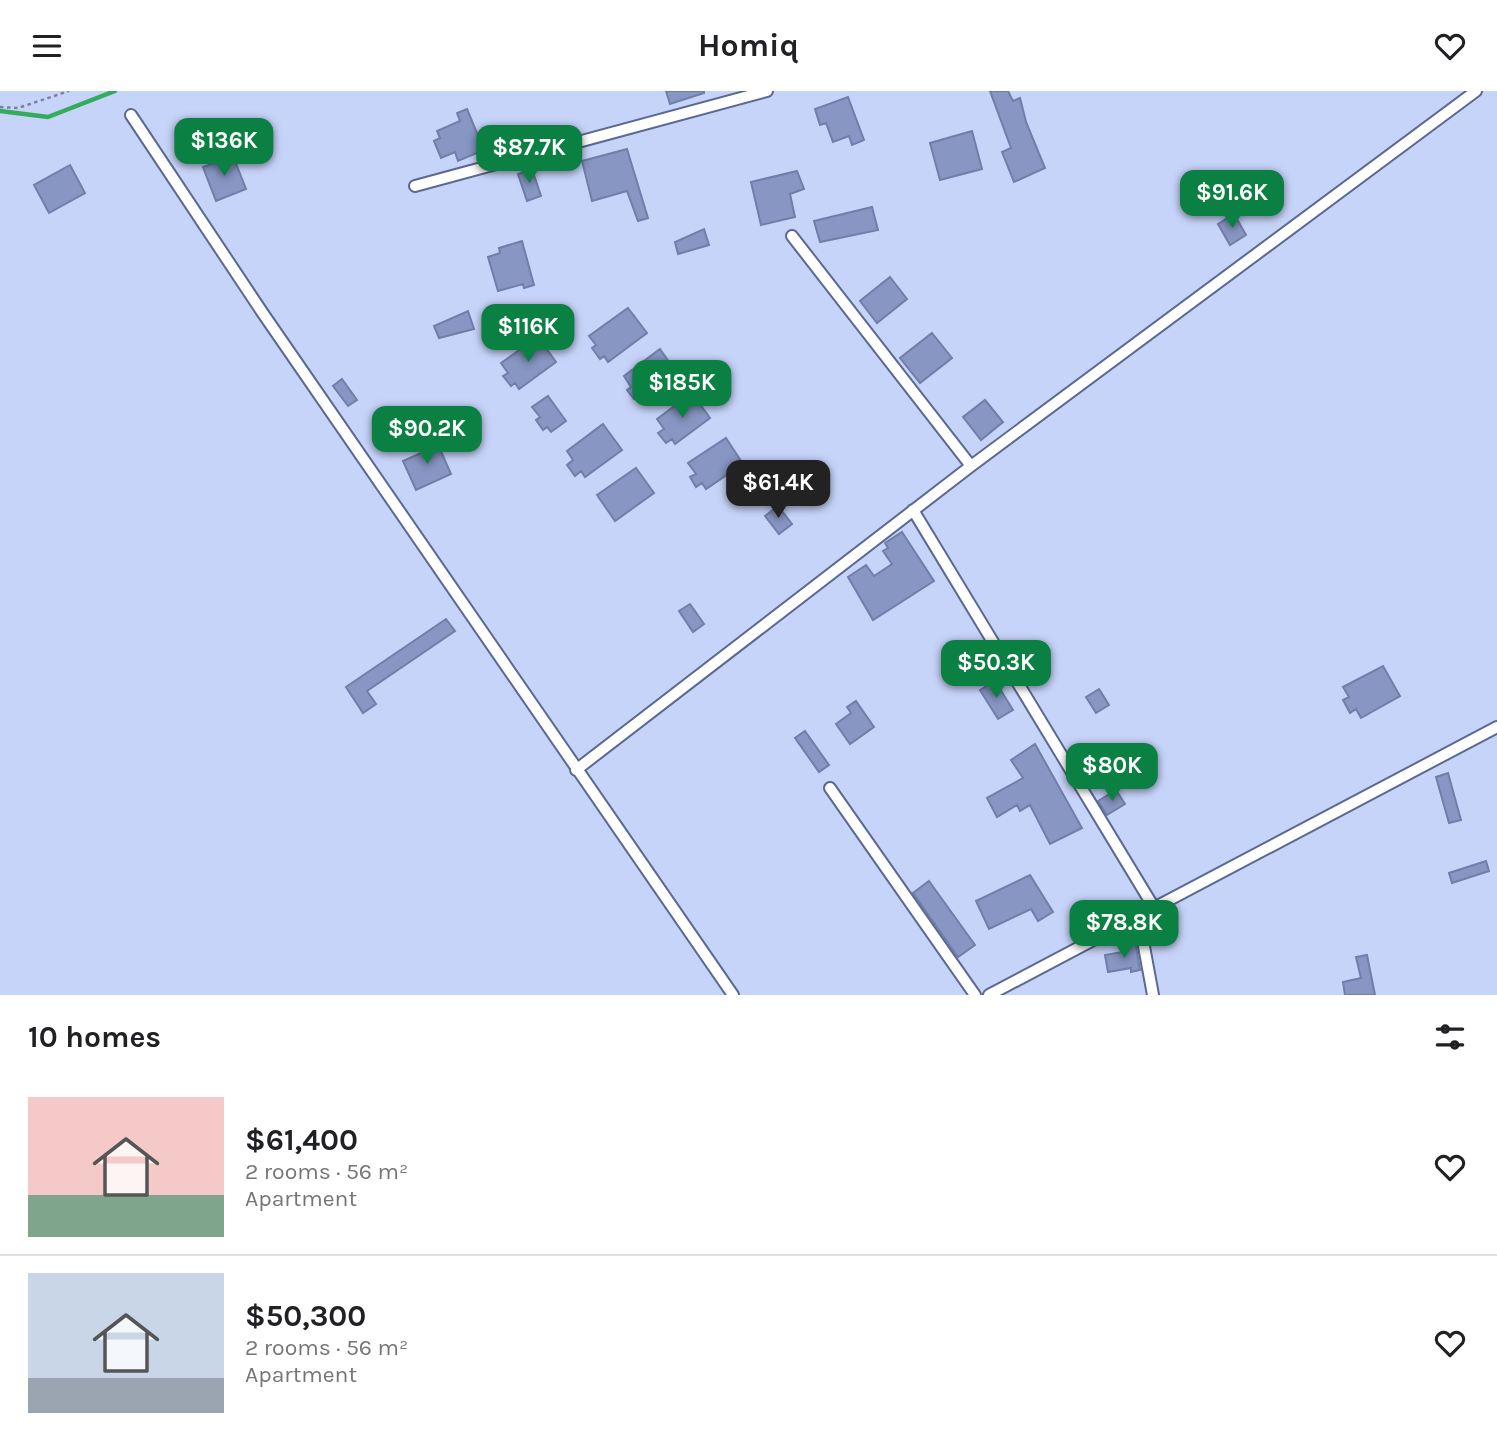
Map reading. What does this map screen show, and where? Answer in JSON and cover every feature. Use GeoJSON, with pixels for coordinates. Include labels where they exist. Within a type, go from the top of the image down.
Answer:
{"type":"FeatureCollection","features":[{"type":"Feature","properties":{"kind":"street"},"geometry":{"type":"LineString","coordinates":[[415,186],[767,91]]}},
{"type":"Feature","properties":{"kind":"street"},"geometry":{"type":"LineString","coordinates":[[576,770],[971,466],[1476,91]]}},
{"type":"Feature","properties":{"kind":"street"},"geometry":{"type":"LineString","coordinates":[[131,115],[576,770],[733,995]]}},
{"type":"Feature","properties":{"kind":"street"},"geometry":{"type":"LineString","coordinates":[[792,236],[971,466]]}},
{"type":"Feature","properties":{"kind":"street"},"geometry":{"type":"LineString","coordinates":[[913,510],[1153,907]]}},
{"type":"Feature","properties":{"kind":"street"},"geometry":{"type":"LineString","coordinates":[[989,995],[1497,727]]}},
{"type":"Feature","properties":{"kind":"street"},"geometry":{"type":"LineString","coordinates":[[830,788],[975,995]]}},
{"type":"Feature","properties":{"kind":"street"},"geometry":{"type":"LineString","coordinates":[[1138,915],[1153,995]]}},
{"type":"Feature","properties":{"kind":"path"},"geometry":{"type":"LineString","coordinates":[[0,107],[18,108],[69,91]]}},
{"type":"Feature","properties":{"kind":"building"},"geometry":{"type":"Polygon","coordinates":[[[666,91],[704,91],[704,93],[670,104],[666,91]]]}},
{"type":"Feature","properties":{"kind":"building"},"geometry":{"type":"Polygon","coordinates":[[[990,91],[1008,91],[1013,101],[1020,98],[1026,122],[1045,168],[1014,182],[1002,152],[1011,148],[990,91]]]}},
{"type":"Feature","properties":{"kind":"building"},"geometry":{"type":"Polygon","coordinates":[[[848,97],[864,140],[852,145],[849,136],[833,142],[826,123],[820,125],[815,109],[848,97]]]}},
{"type":"Feature","properties":{"kind":"building"},"geometry":{"type":"Polygon","coordinates":[[[467,109],[484,150],[458,161],[455,152],[441,158],[434,141],[440,138],[437,131],[460,121],[457,113],[467,109]]]}},
{"type":"Feature","properties":{"kind":"building"},"geometry":{"type":"Polygon","coordinates":[[[972,131],[982,169],[940,180],[930,143],[972,131]]]}},
{"type":"Feature","properties":{"kind":"building"},"geometry":{"type":"Polygon","coordinates":[[[627,149],[648,218],[638,221],[627,191],[592,201],[582,161],[627,149]]]}},
{"type":"Feature","properties":{"kind":"building"},"geometry":{"type":"Polygon","coordinates":[[[233,156],[246,189],[216,201],[203,167],[233,156]]]}},
{"type":"Feature","properties":{"kind":"building"},"geometry":{"type":"Polygon","coordinates":[[[70,165],[85,193],[49,213],[34,185],[70,165]]]}},
{"type":"Feature","properties":{"kind":"building"},"geometry":{"type":"Polygon","coordinates":[[[532,169],[541,196],[527,201],[518,174],[532,169]]]}},
{"type":"Feature","properties":{"kind":"building"},"geometry":{"type":"Polygon","coordinates":[[[797,171],[804,189],[790,194],[795,217],[761,225],[751,182],[797,171]]]}},
{"type":"Feature","properties":{"kind":"building"},"geometry":{"type":"Polygon","coordinates":[[[872,207],[878,230],[820,242],[814,221],[872,207]]]}},
{"type":"Feature","properties":{"kind":"building"},"geometry":{"type":"Polygon","coordinates":[[[1234,214],[1246,235],[1230,245],[1218,224],[1234,214]]]}},
{"type":"Feature","properties":{"kind":"building"},"geometry":{"type":"Polygon","coordinates":[[[704,229],[709,245],[678,254],[675,242],[704,229]]]}},
{"type":"Feature","properties":{"kind":"building"},"geometry":{"type":"Polygon","coordinates":[[[522,241],[534,285],[524,288],[523,284],[498,291],[488,257],[500,253],[499,248],[522,241]]]}},
{"type":"Feature","properties":{"kind":"building"},"geometry":{"type":"Polygon","coordinates":[[[890,277],[907,299],[877,323],[860,301],[890,277]]]}},
{"type":"Feature","properties":{"kind":"building"},"geometry":{"type":"Polygon","coordinates":[[[628,308],[647,333],[608,362],[604,356],[600,359],[592,348],[596,345],[589,336],[628,308]]]}},
{"type":"Feature","properties":{"kind":"building"},"geometry":{"type":"Polygon","coordinates":[[[468,311],[474,329],[439,338],[434,326],[468,311]]]}},
{"type":"Feature","properties":{"kind":"building"},"geometry":{"type":"Polygon","coordinates":[[[932,333],[952,358],[920,383],[900,358],[932,333]]]}},
{"type":"Feature","properties":{"kind":"building"},"geometry":{"type":"Polygon","coordinates":[[[538,337],[556,362],[519,389],[515,383],[511,386],[503,376],[508,373],[501,363],[538,337]]]}},
{"type":"Feature","properties":{"kind":"building"},"geometry":{"type":"Polygon","coordinates":[[[660,349],[679,376],[642,402],[638,396],[634,399],[627,390],[631,387],[624,376],[660,349]]]}},
{"type":"Feature","properties":{"kind":"building"},"geometry":{"type":"Polygon","coordinates":[[[342,379],[357,400],[348,406],[333,386],[342,379]]]}},
{"type":"Feature","properties":{"kind":"building"},"geometry":{"type":"Polygon","coordinates":[[[692,393],[710,418],[675,444],[672,439],[666,443],[658,433],[664,429],[657,419],[692,393]]]}},
{"type":"Feature","properties":{"kind":"building"},"geometry":{"type":"Polygon","coordinates":[[[548,396],[566,421],[551,432],[547,427],[543,430],[536,420],[540,417],[532,407],[548,396]]]}},
{"type":"Feature","properties":{"kind":"building"},"geometry":{"type":"Polygon","coordinates":[[[985,400],[1003,422],[981,440],[963,417],[985,400]]]}},
{"type":"Feature","properties":{"kind":"building"},"geometry":{"type":"Polygon","coordinates":[[[603,424],[622,450],[585,477],[581,471],[575,476],[567,465],[573,460],[567,451],[603,424]]]}},
{"type":"Feature","properties":{"kind":"building"},"geometry":{"type":"Polygon","coordinates":[[[726,438],[743,464],[706,489],[702,483],[696,487],[690,477],[696,474],[688,463],[726,438]]]}},
{"type":"Feature","properties":{"kind":"building"},"geometry":{"type":"Polygon","coordinates":[[[436,440],[451,474],[416,490],[403,461],[421,453],[419,448],[436,440]]]}},
{"type":"Feature","properties":{"kind":"building"},"geometry":{"type":"Polygon","coordinates":[[[636,468],[654,493],[615,521],[597,495],[636,468]]]}},
{"type":"Feature","properties":{"kind":"building"},"geometry":{"type":"Polygon","coordinates":[[[778,506],[792,524],[779,534],[765,516],[778,506]]]}},
{"type":"Feature","properties":{"kind":"building"},"geometry":{"type":"Polygon","coordinates":[[[902,532],[934,581],[873,620],[848,577],[866,565],[874,576],[892,564],[883,551],[888,548],[885,543],[902,532]]]}},
{"type":"Feature","properties":{"kind":"building"},"geometry":{"type":"Polygon","coordinates":[[[690,604],[704,624],[693,632],[679,611],[690,604]]]}},
{"type":"Feature","properties":{"kind":"building"},"geometry":{"type":"Polygon","coordinates":[[[446,619],[455,631],[367,691],[376,704],[363,713],[346,687],[446,619]]]}},
{"type":"Feature","properties":{"kind":"building"},"geometry":{"type":"Polygon","coordinates":[[[1383,666],[1400,696],[1361,718],[1356,709],[1350,713],[1343,700],[1349,697],[1343,687],[1383,666]]]}},
{"type":"Feature","properties":{"kind":"building"},"geometry":{"type":"Polygon","coordinates":[[[995,681],[1013,710],[998,719],[980,690],[995,681]]]}},
{"type":"Feature","properties":{"kind":"building"},"geometry":{"type":"Polygon","coordinates":[[[1099,689],[1109,705],[1096,713],[1086,697],[1099,689]]]}},
{"type":"Feature","properties":{"kind":"building"},"geometry":{"type":"Polygon","coordinates":[[[856,701],[874,727],[850,744],[836,724],[851,713],[847,707],[856,701]]]}},
{"type":"Feature","properties":{"kind":"building"},"geometry":{"type":"Polygon","coordinates":[[[805,731],[829,765],[819,772],[795,738],[805,731]]]}},
{"type":"Feature","properties":{"kind":"building"},"geometry":{"type":"Polygon","coordinates":[[[1035,744],[1082,828],[1050,844],[1030,805],[1020,811],[1017,805],[997,817],[987,798],[1023,778],[1011,760],[1035,744]]]}},
{"type":"Feature","properties":{"kind":"building"},"geometry":{"type":"Polygon","coordinates":[[[1096,748],[1104,762],[1088,772],[1080,757],[1096,748]]]}},
{"type":"Feature","properties":{"kind":"building"},"geometry":{"type":"Polygon","coordinates":[[[1448,773],[1461,820],[1449,823],[1436,777],[1448,773]]]}},
{"type":"Feature","properties":{"kind":"building"},"geometry":{"type":"Polygon","coordinates":[[[1116,790],[1125,804],[1107,815],[1098,801],[1116,790]]]}},
{"type":"Feature","properties":{"kind":"building"},"geometry":{"type":"Polygon","coordinates":[[[1486,861],[1489,871],[1452,883],[1449,873],[1486,861]]]}},
{"type":"Feature","properties":{"kind":"building"},"geometry":{"type":"Polygon","coordinates":[[[1030,875],[1053,912],[1038,921],[1031,909],[989,929],[976,901],[1030,875]]]}},
{"type":"Feature","properties":{"kind":"building"},"geometry":{"type":"Polygon","coordinates":[[[929,881],[975,945],[958,957],[913,893],[929,881]]]}},
{"type":"Feature","properties":{"kind":"building"},"geometry":{"type":"Polygon","coordinates":[[[1135,941],[1140,970],[1131,972],[1131,968],[1108,972],[1105,955],[1128,951],[1127,943],[1135,941]]]}},
{"type":"Feature","properties":{"kind":"building"},"geometry":{"type":"Polygon","coordinates":[[[1367,955],[1375,995],[1345,995],[1343,982],[1361,978],[1356,957],[1367,955]]]}},
{"type":"Feature","properties":{"kind":"waterway"},"geometry":{"type":"LineString","coordinates":[[0,111],[48,117],[115,91]]}}]}
